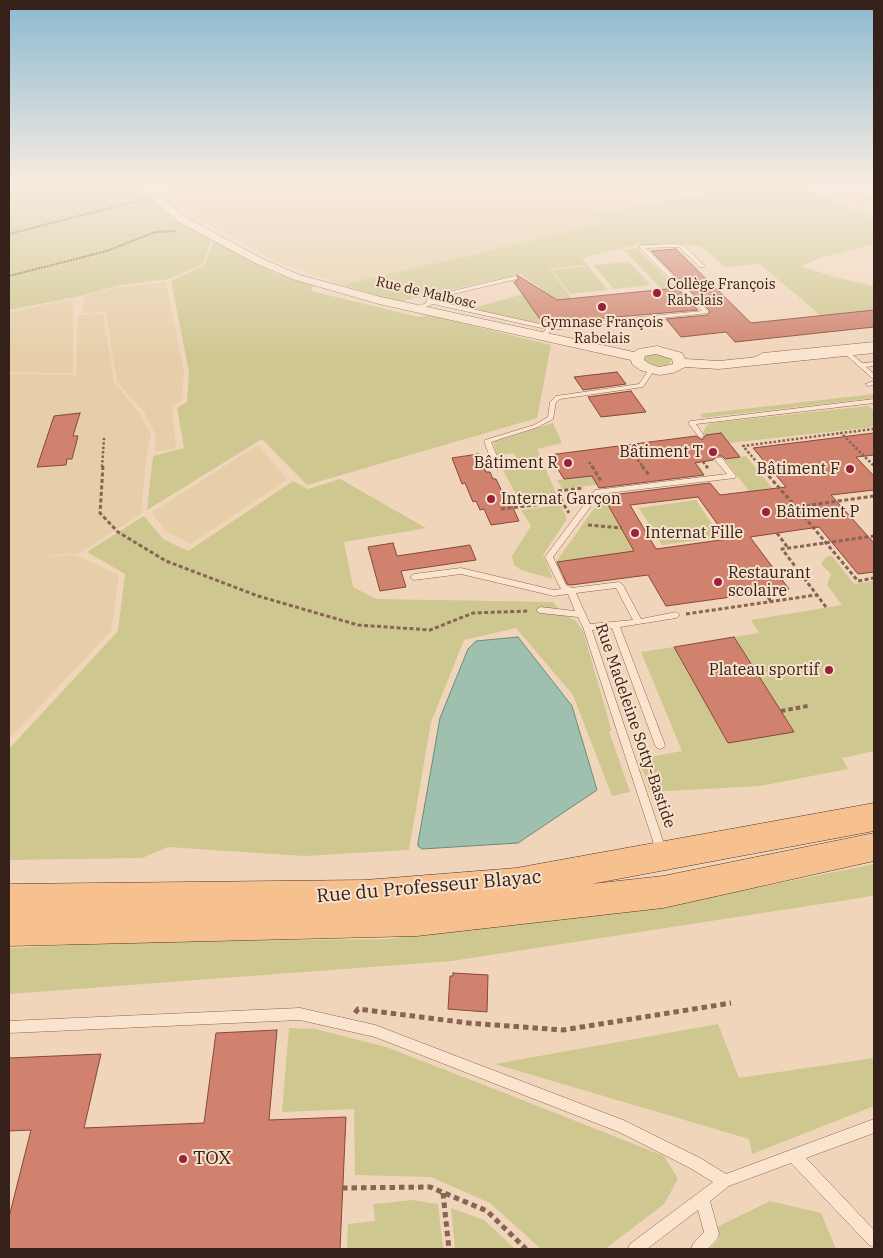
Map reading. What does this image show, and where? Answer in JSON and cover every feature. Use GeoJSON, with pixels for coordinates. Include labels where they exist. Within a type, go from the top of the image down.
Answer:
{"type":"FeatureCollection","features":[{"type":"Feature","properties":{"kind":"main road","name":"Rue du Professeur Blayac"},"geometry":{"type":"LineString","coordinates":[[9,900],[366,896],[516,883],[661,858],[874,817]]}},
{"type":"Feature","properties":{"kind":"main road","name":"Rue du Professeur Blayac"},"geometry":{"type":"LineString","coordinates":[[9,929],[417,920],[663,892],[874,847]]}},
{"type":"Feature","properties":{"kind":"street","name":"Rue de Malbosc"},"geometry":{"type":"LineString","coordinates":[[226,243],[279,271],[335,288],[379,300],[423,305],[545,332],[637,357]]}},
{"type":"Feature","properties":{"kind":"street","name":"Rue de Malbosc"},"geometry":{"type":"LineString","coordinates":[[680,363],[719,365],[748,363],[874,349]]}},
{"type":"Feature","properties":{"kind":"street","name":"Rue de Malbosc"},"geometry":{"type":"LineString","coordinates":[[637,357],[644,352],[657,350],[672,353],[677,356],[680,363]]}},
{"type":"Feature","properties":{"kind":"street","name":"Rue de Malbosc"},"geometry":{"type":"LineString","coordinates":[[637,357],[640,364],[652,370],[668,370],[679,366],[680,363]]}},
{"type":"Feature","properties":{"kind":"lane"},"geometry":{"type":"LineString","coordinates":[[545,332],[706,312],[642,247],[681,246],[702,266]]}},
{"type":"Feature","properties":{"kind":"lane"},"geometry":{"type":"LineString","coordinates":[[423,305],[430,298],[515,278]]}},
{"type":"Feature","properties":{"kind":"lane"},"geometry":{"type":"LineString","coordinates":[[748,363],[764,355],[874,344]]}},
{"type":"Feature","properties":{"kind":"lane"},"geometry":{"type":"LineString","coordinates":[[846,352],[874,377]]}},
{"type":"Feature","properties":{"kind":"lane"},"geometry":{"type":"LineString","coordinates":[[862,365],[874,364]]}},
{"type":"Feature","properties":{"kind":"lane"},"geometry":{"type":"LineString","coordinates":[[498,468],[486,441],[536,426],[551,418],[553,402],[558,397],[641,386],[652,370]]}},
{"type":"Feature","properties":{"kind":"lane"},"geometry":{"type":"LineString","coordinates":[[701,436],[691,423],[874,401]]}},
{"type":"Feature","properties":{"kind":"lane"},"geometry":{"type":"LineString","coordinates":[[581,614],[571,591],[563,587],[549,557],[598,492],[732,476],[719,460]]}},
{"type":"Feature","properties":{"kind":"lane"},"geometry":{"type":"LineString","coordinates":[[414,577],[461,571],[554,593],[619,585],[638,622]]}},
{"type":"Feature","properties":{"kind":"lane","name":"Rue Madeleine Sotty-Bastide"},"geometry":{"type":"LineString","coordinates":[[540,610],[581,614],[587,627],[658,841],[661,858]]}},
{"type":"Feature","properties":{"kind":"lane"},"geometry":{"type":"LineString","coordinates":[[587,627],[616,625],[676,616]]}},
{"type":"Feature","properties":{"kind":"lane"},"geometry":{"type":"LineString","coordinates":[[616,625],[660,745]]}},
{"type":"Feature","properties":{"kind":"lane"},"geometry":{"type":"LineString","coordinates":[[9,1027],[300,1014],[375,1031],[623,1127],[696,1163],[725,1181]]}},
{"type":"Feature","properties":{"kind":"lane"},"geometry":{"type":"LineString","coordinates":[[636,1249],[725,1181],[793,1155],[825,1146],[874,1126]]}},
{"type":"Feature","properties":{"kind":"lane"},"geometry":{"type":"LineString","coordinates":[[793,1155],[874,1240]]}},
{"type":"Feature","properties":{"kind":"lane"},"geometry":{"type":"LineString","coordinates":[[698,1249],[712,1234],[702,1200]]}},
{"type":"Feature","properties":{"kind":"path"},"geometry":{"type":"LineString","coordinates":[[9,276],[107,251],[128,243]]}},
{"type":"Feature","properties":{"kind":"path"},"geometry":{"type":"LineString","coordinates":[[874,429],[744,446],[858,581],[874,578]]}},
{"type":"Feature","properties":{"kind":"path"},"geometry":{"type":"LineString","coordinates":[[842,433],[874,466]]}},
{"type":"Feature","properties":{"kind":"path"},"geometry":{"type":"LineString","coordinates":[[104,438],[100,513],[118,532],[166,561],[258,596],[358,625],[430,630],[472,613],[540,610]]}},
{"type":"Feature","properties":{"kind":"path"},"geometry":{"type":"LineString","coordinates":[[635,456],[652,480]]}},
{"type":"Feature","properties":{"kind":"path"},"geometry":{"type":"LineString","coordinates":[[867,459],[874,458]]}},
{"type":"Feature","properties":{"kind":"path"},"geometry":{"type":"LineString","coordinates":[[590,462],[604,486]]}},
{"type":"Feature","properties":{"kind":"path"},"geometry":{"type":"LineString","coordinates":[[796,506],[874,496]]}},
{"type":"Feature","properties":{"kind":"path"},"geometry":{"type":"LineString","coordinates":[[501,509],[562,502],[574,524],[622,528]]}},
{"type":"Feature","properties":{"kind":"path"},"geometry":{"type":"LineString","coordinates":[[778,533],[788,548]]}},
{"type":"Feature","properties":{"kind":"path"},"geometry":{"type":"LineString","coordinates":[[826,607],[782,549],[874,536]]}},
{"type":"Feature","properties":{"kind":"path"},"geometry":{"type":"LineString","coordinates":[[765,592],[771,602]]}},
{"type":"Feature","properties":{"kind":"path"},"geometry":{"type":"LineString","coordinates":[[676,616],[817,595]]}},
{"type":"Feature","properties":{"kind":"path"},"geometry":{"type":"LineString","coordinates":[[781,711],[808,706]]}},
{"type":"Feature","properties":{"kind":"path"},"geometry":{"type":"LineString","coordinates":[[346,1025],[358,1009],[468,1023],[563,1030],[731,1003]]}},
{"type":"Feature","properties":{"kind":"path"},"geometry":{"type":"LineString","coordinates":[[342,1188],[430,1187],[487,1212],[526,1249]]}},
{"type":"Feature","properties":{"kind":"path"},"geometry":{"type":"LineString","coordinates":[[443,1192],[449,1249]]}},
{"type":"Feature","properties":{"kind":"shaded area"},"geometry":{"type":"Polygon","coordinates":[[[9,243],[211,243],[203,264],[168,279],[121,285],[76,297],[9,310],[9,243]]]}},
{"type":"Feature","properties":{"kind":"shaded area"},"geometry":{"type":"Polygon","coordinates":[[[213,243],[219,243],[274,273],[313,286],[311,291],[419,317],[429,315],[551,345],[537,418],[307,485],[262,439],[147,510],[153,456],[184,448],[177,408],[187,402],[189,372],[171,281],[204,265],[213,243]]]}},
{"type":"Feature","properties":{"kind":"shaded area"},"geometry":{"type":"Polygon","coordinates":[[[242,243],[523,243],[343,285],[281,264],[242,243]]]}},
{"type":"Feature","properties":{"kind":"shaded area"},"geometry":{"type":"Polygon","coordinates":[[[522,243],[874,243],[820,258],[801,266],[834,277],[874,286],[874,310],[821,316],[760,264],[725,267],[702,247],[678,243],[643,246],[640,244],[582,258],[588,265],[550,269],[572,299],[529,303],[543,324],[589,319],[591,323],[553,327],[469,309],[542,289],[520,274],[398,302],[343,285],[522,243]]]}},
{"type":"Feature","properties":{"kind":"shaded area"},"geometry":{"type":"Polygon","coordinates":[[[637,248],[697,309],[683,311],[624,250],[637,248]]]}},
{"type":"Feature","properties":{"kind":"shaded area"},"geometry":{"type":"Polygon","coordinates":[[[629,262],[651,285],[614,289],[593,265],[629,262]]]}},
{"type":"Feature","properties":{"kind":"shaded area"},"geometry":{"type":"Polygon","coordinates":[[[588,266],[608,290],[570,294],[552,270],[588,266]]]}},
{"type":"Feature","properties":{"kind":"shaded area"},"geometry":{"type":"Polygon","coordinates":[[[166,282],[184,372],[181,401],[172,407],[176,449],[155,452],[155,434],[144,412],[117,382],[106,312],[83,313],[84,296],[118,287],[166,282]]]}},
{"type":"Feature","properties":{"kind":"shaded area"},"geometry":{"type":"Polygon","coordinates":[[[73,299],[73,373],[9,372],[9,312],[73,299]]]}},
{"type":"Feature","properties":{"kind":"shaded area"},"geometry":{"type":"Polygon","coordinates":[[[103,314],[114,382],[140,414],[151,434],[146,460],[141,514],[79,553],[28,557],[75,555],[119,575],[111,631],[9,739],[9,374],[76,375],[78,315],[103,314]]]}},
{"type":"Feature","properties":{"kind":"shaded area"},"geometry":{"type":"Polygon","coordinates":[[[656,353],[670,358],[671,362],[667,365],[658,366],[645,360],[646,356],[656,353]]]}},
{"type":"Feature","properties":{"kind":"shaded area"},"geometry":{"type":"Polygon","coordinates":[[[874,394],[874,398],[702,418],[700,414],[874,394]]]}},
{"type":"Feature","properties":{"kind":"shaded area"},"geometry":{"type":"Polygon","coordinates":[[[868,406],[874,411],[874,427],[729,443],[721,434],[704,436],[703,432],[707,425],[712,423],[868,406]]]}},
{"type":"Feature","properties":{"kind":"shaded area"},"geometry":{"type":"Polygon","coordinates":[[[553,423],[562,443],[537,449],[559,500],[521,504],[503,470],[521,467],[514,453],[497,455],[493,442],[553,423]]]}},
{"type":"Feature","properties":{"kind":"shaded area"},"geometry":{"type":"Polygon","coordinates":[[[258,445],[287,480],[191,544],[166,532],[152,512],[258,445]]]}},
{"type":"Feature","properties":{"kind":"shaded area"},"geometry":{"type":"Polygon","coordinates":[[[590,450],[696,462],[703,471],[562,489],[557,480],[589,476],[575,452],[590,450]]]}},
{"type":"Feature","properties":{"kind":"shaded area"},"geometry":{"type":"Polygon","coordinates":[[[746,456],[772,488],[749,491],[724,459],[746,456]]]}},
{"type":"Feature","properties":{"kind":"shaded area"},"geometry":{"type":"Polygon","coordinates":[[[340,479],[426,528],[344,542],[353,587],[376,599],[553,602],[563,614],[576,621],[583,631],[608,718],[611,731],[609,731],[630,792],[612,796],[573,695],[516,628],[464,640],[431,722],[409,850],[304,856],[168,847],[142,858],[9,860],[9,749],[118,631],[125,574],[87,552],[144,516],[163,539],[188,551],[293,481],[308,489],[340,479]]]}},
{"type":"Feature","properties":{"kind":"shaded area"},"geometry":{"type":"Polygon","coordinates":[[[603,496],[634,551],[556,562],[603,496]]]}},
{"type":"Feature","properties":{"kind":"shaded area"},"geometry":{"type":"Polygon","coordinates":[[[696,500],[721,537],[662,545],[639,508],[696,500]]]}},
{"type":"Feature","properties":{"kind":"shaded area"},"geometry":{"type":"Polygon","coordinates":[[[561,505],[567,519],[543,555],[553,579],[521,570],[514,565],[512,556],[531,526],[521,510],[561,505]]]}},
{"type":"Feature","properties":{"kind":"shaded area"},"geometry":{"type":"Polygon","coordinates":[[[832,556],[854,584],[874,581],[874,751],[842,758],[848,769],[760,786],[650,792],[639,759],[682,751],[641,652],[674,647],[728,743],[794,732],[734,637],[759,633],[751,620],[842,605],[827,585],[831,574],[821,564],[826,557],[832,556]]]}},
{"type":"Feature","properties":{"kind":"shaded area"},"geometry":{"type":"Polygon","coordinates":[[[518,637],[572,706],[597,790],[518,843],[422,849],[418,846],[418,843],[440,718],[468,649],[476,641],[518,637]]]}},
{"type":"Feature","properties":{"kind":"shaded area"},"geometry":{"type":"Polygon","coordinates":[[[874,864],[874,895],[866,897],[452,961],[9,994],[9,948],[137,942],[388,939],[682,903],[874,864]]]}},
{"type":"Feature","properties":{"kind":"shaded area"},"geometry":{"type":"Polygon","coordinates":[[[718,1024],[739,1078],[874,1058],[874,1106],[752,1154],[749,1139],[495,1064],[718,1024]]]}},
{"type":"Feature","properties":{"kind":"shaded area"},"geometry":{"type":"Polygon","coordinates":[[[289,1028],[315,1029],[386,1047],[664,1156],[678,1179],[664,1204],[605,1249],[541,1249],[490,1203],[431,1177],[355,1175],[354,1109],[282,1112],[289,1028]]]}},
{"type":"Feature","properties":{"kind":"shaded area"},"geometry":{"type":"Polygon","coordinates":[[[412,1200],[438,1204],[443,1249],[347,1249],[348,1224],[375,1221],[373,1204],[412,1200]]]}},
{"type":"Feature","properties":{"kind":"shaded area"},"geometry":{"type":"Polygon","coordinates":[[[770,1201],[821,1213],[836,1249],[710,1249],[719,1239],[717,1227],[770,1201]]]}},
{"type":"Feature","properties":{"kind":"shaded area"},"geometry":{"type":"Polygon","coordinates":[[[451,1208],[484,1220],[515,1249],[455,1249],[451,1208]]]}},
{"type":"Feature","properties":{"kind":"building"},"geometry":{"type":"Polygon","coordinates":[[[676,249],[751,323],[874,310],[874,327],[735,342],[726,332],[681,337],[666,319],[708,315],[710,311],[651,251],[676,249]]]}},
{"type":"Feature","properties":{"kind":"building","name":"Gymnase François Rabelais"},"geometry":{"type":"Polygon","coordinates":[[[517,275],[557,300],[677,288],[698,310],[546,323],[542,322],[514,282],[519,279],[517,275]]]}},
{"type":"Feature","properties":{"kind":"building"},"geometry":{"type":"Polygon","coordinates":[[[617,372],[626,384],[583,390],[574,377],[617,372]]]}},
{"type":"Feature","properties":{"kind":"building"},"geometry":{"type":"Polygon","coordinates":[[[631,391],[646,412],[601,417],[588,397],[631,391]]]}},
{"type":"Feature","properties":{"kind":"building"},"geometry":{"type":"Polygon","coordinates":[[[80,413],[73,436],[78,436],[72,459],[67,459],[66,465],[37,467],[54,416],[80,413]]]}},
{"type":"Feature","properties":{"kind":"building"},"geometry":{"type":"Polygon","coordinates":[[[721,433],[740,457],[725,459],[722,456],[716,456],[713,460],[695,463],[704,475],[599,488],[592,476],[564,479],[549,455],[696,436],[702,440],[706,435],[721,433]]]}},
{"type":"Feature","properties":{"kind":"building"},"geometry":{"type":"Polygon","coordinates":[[[874,433],[874,455],[856,457],[874,476],[874,490],[831,495],[874,543],[874,572],[858,574],[819,527],[750,537],[789,589],[666,606],[648,575],[567,584],[557,562],[634,551],[603,496],[710,483],[720,495],[786,487],[753,448],[874,433]],[[698,497],[630,505],[656,549],[728,539],[698,497]]]}},
{"type":"Feature","properties":{"kind":"building"},"geometry":{"type":"Polygon","coordinates":[[[478,454],[486,472],[490,472],[493,479],[496,479],[505,498],[508,497],[519,521],[491,525],[484,509],[480,510],[476,501],[473,502],[465,483],[462,484],[452,458],[478,454]]]}},
{"type":"Feature","properties":{"kind":"building"},"geometry":{"type":"Polygon","coordinates":[[[393,543],[397,556],[470,545],[476,560],[401,571],[406,587],[380,591],[368,547],[393,543]]]}},
{"type":"Feature","properties":{"kind":"building"},"geometry":{"type":"Polygon","coordinates":[[[734,637],[794,732],[728,743],[674,647],[734,637]]]}},
{"type":"Feature","properties":{"kind":"building"},"geometry":{"type":"Polygon","coordinates":[[[453,973],[488,975],[487,1012],[448,1009],[450,976],[453,976],[453,973]]]}},
{"type":"Feature","properties":{"kind":"building","name":"TOX"},"geometry":{"type":"Polygon","coordinates":[[[277,1030],[269,1120],[346,1117],[340,1249],[9,1249],[9,1217],[31,1130],[9,1131],[9,1058],[101,1054],[84,1128],[204,1123],[216,1033],[277,1030]]]}},
{"type":"Feature","properties":{"kind":"place","name":"Collège François Rabelais"},"geometry":{"type":"Point","coordinates":[657,293]}},
{"type":"Feature","properties":{"kind":"place","name":"Gymnase François Rabelais"},"geometry":{"type":"Point","coordinates":[602,307]}},
{"type":"Feature","properties":{"kind":"place","name":"Bâtiment T"},"geometry":{"type":"Point","coordinates":[713,452]}},
{"type":"Feature","properties":{"kind":"place","name":"Bâtiment R"},"geometry":{"type":"Point","coordinates":[568,463]}},
{"type":"Feature","properties":{"kind":"place","name":"Bâtiment F"},"geometry":{"type":"Point","coordinates":[850,469]}},
{"type":"Feature","properties":{"kind":"place","name":"Internat Garçon"},"geometry":{"type":"Point","coordinates":[491,499]}},
{"type":"Feature","properties":{"kind":"place","name":"Bâtiment P"},"geometry":{"type":"Point","coordinates":[766,512]}},
{"type":"Feature","properties":{"kind":"place","name":"Internat Fille"},"geometry":{"type":"Point","coordinates":[635,533]}},
{"type":"Feature","properties":{"kind":"place","name":"Restaurant scolaire"},"geometry":{"type":"Point","coordinates":[718,582]}},
{"type":"Feature","properties":{"kind":"place","name":"Plateau sportif"},"geometry":{"type":"Point","coordinates":[829,670]}},
{"type":"Feature","properties":{"kind":"place","name":"TOX"},"geometry":{"type":"Point","coordinates":[183,1159]}}]}
